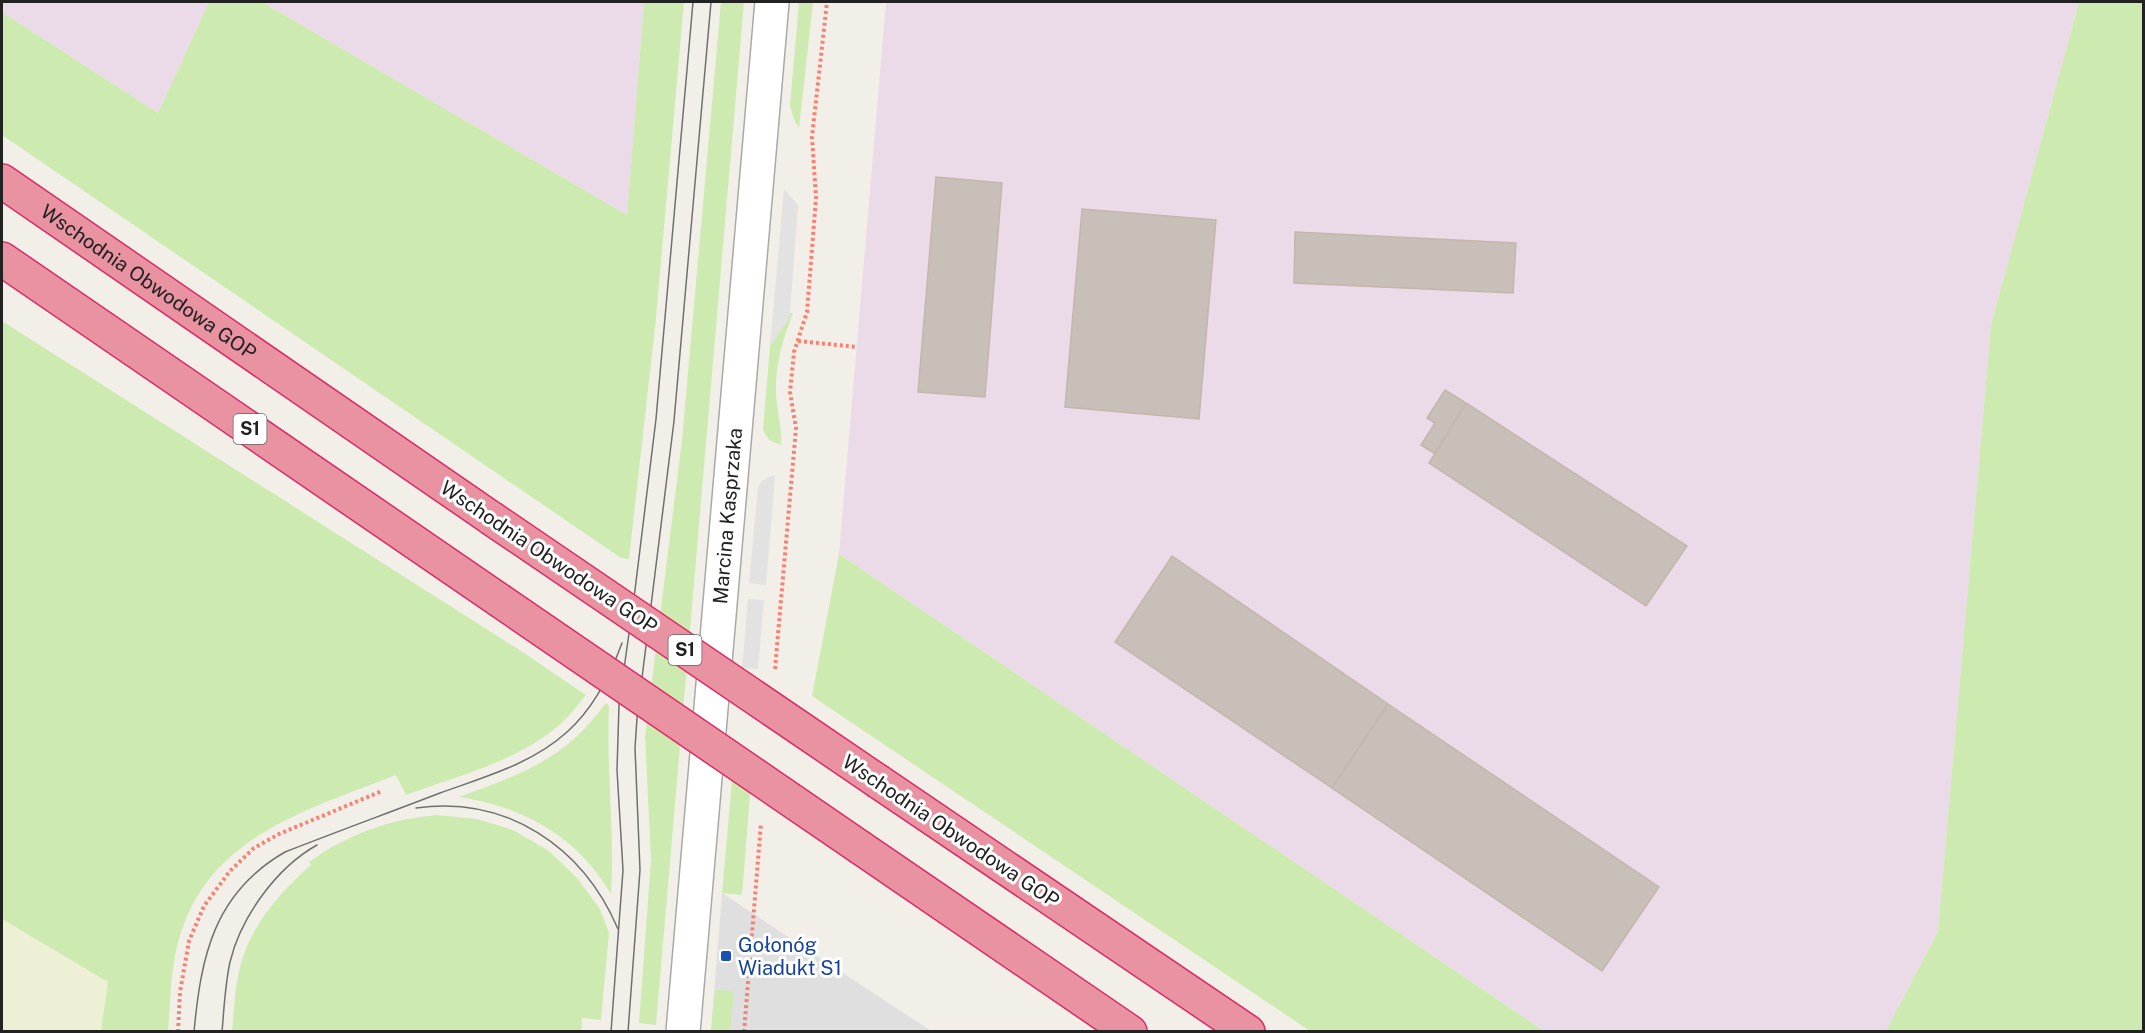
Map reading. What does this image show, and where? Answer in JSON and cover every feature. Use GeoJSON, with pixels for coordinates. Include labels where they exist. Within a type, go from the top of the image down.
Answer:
{"type":"FeatureCollection","features":[{"type":"Feature","properties":{"kind":"highway","name":"Wschodnia Obwodowa GOP"},"geometry":{"type":"LineString","coordinates":[[2,181],[491,518],[1248,1032]]}},
{"type":"Feature","properties":{"kind":"highway","name":"S1"},"geometry":{"type":"LineString","coordinates":[[2,259],[1130,1032]]}},
{"type":"Feature","properties":{"kind":"street","name":"Marcina Kasprzaka"},"geometry":{"type":"LineString","coordinates":[[683,1032],[772,2]]}},
{"type":"Feature","properties":{"kind":"path"},"geometry":{"type":"LineString","coordinates":[[775,673],[796,428],[790,392],[793,358],[807,312],[816,198],[812,137],[827,2]]}},
{"type":"Feature","properties":{"kind":"path"},"geometry":{"type":"LineString","coordinates":[[798,341],[857,347]]}},
{"type":"Feature","properties":{"kind":"path"},"geometry":{"type":"LineString","coordinates":[[178,1032],[180,992],[189,941],[204,906],[230,871],[254,848],[279,834],[382,791]]}},
{"type":"Feature","properties":{"kind":"path"},"geometry":{"type":"LineString","coordinates":[[744,1032],[762,815]]}},
{"type":"Feature","properties":{"kind":"shaded area"},"geometry":{"type":"Polygon","coordinates":[[[2,2],[209,2],[158,113],[2,12],[2,2]]]}},
{"type":"Feature","properties":{"kind":"shaded area"},"geometry":{"type":"Polygon","coordinates":[[[262,2],[644,2],[627,215],[262,2]]]}},
{"type":"Feature","properties":{"kind":"shaded area"},"geometry":{"type":"Polygon","coordinates":[[[886,2],[2079,2],[1991,325],[1938,931],[1886,1031],[1544,1031],[839,554],[886,2]]]}},
{"type":"Feature","properties":{"kind":"shaded area"},"geometry":{"type":"Polygon","coordinates":[[[784,189],[798,205],[790,313],[770,346],[784,189]]]}},
{"type":"Feature","properties":{"kind":"shaded area"},"geometry":{"type":"Polygon","coordinates":[[[775,476],[766,585],[749,583],[758,487],[762,481],[775,476]]]}},
{"type":"Feature","properties":{"kind":"shaded area"},"geometry":{"type":"Polygon","coordinates":[[[748,599],[764,600],[758,669],[742,668],[748,599]]]}},
{"type":"Feature","properties":{"kind":"shaded area"},"geometry":{"type":"Polygon","coordinates":[[[722,893],[931,1031],[711,1032],[722,893]]]}},
{"type":"Feature","properties":{"kind":"green space"},"geometry":{"type":"Polygon","coordinates":[[[209,2],[262,2],[627,215],[644,2],[684,2],[656,318],[629,559],[621,558],[2,135],[2,12],[158,113],[209,2]]]}},
{"type":"Feature","properties":{"kind":"green space"},"geometry":{"type":"Polygon","coordinates":[[[721,2],[744,2],[656,1025],[639,1023],[651,860],[645,737],[682,440],[721,2]]]}},
{"type":"Feature","properties":{"kind":"green space"},"geometry":{"type":"Polygon","coordinates":[[[799,2],[813,2],[799,128],[790,106],[799,2]]]}},
{"type":"Feature","properties":{"kind":"green space"},"geometry":{"type":"Polygon","coordinates":[[[2079,2],[2143,2],[2143,1031],[1886,1031],[1938,931],[1991,325],[2079,2]]]}},
{"type":"Feature","properties":{"kind":"green space"},"geometry":{"type":"Polygon","coordinates":[[[790,313],[793,313],[780,352],[776,383],[781,445],[769,440],[763,430],[770,346],[790,313]]]}},
{"type":"Feature","properties":{"kind":"green space"},"geometry":{"type":"Polygon","coordinates":[[[2,321],[518,649],[586,695],[558,726],[542,739],[505,759],[406,795],[396,775],[285,820],[253,839],[225,862],[201,890],[184,925],[173,968],[168,1031],[101,1031],[108,982],[2,919],[2,321]]]}},
{"type":"Feature","properties":{"kind":"green space"},"geometry":{"type":"Polygon","coordinates":[[[839,554],[1544,1031],[1310,1031],[812,696],[839,554]]]}},
{"type":"Feature","properties":{"kind":"green space"},"geometry":{"type":"Polygon","coordinates":[[[606,703],[609,706],[611,894],[582,856],[565,840],[547,828],[505,808],[459,797],[516,775],[556,753],[578,735],[606,703]]]}},
{"type":"Feature","properties":{"kind":"green space"},"geometry":{"type":"Polygon","coordinates":[[[732,781],[751,783],[742,895],[722,893],[732,781]]]}},
{"type":"Feature","properties":{"kind":"green space"},"geometry":{"type":"Polygon","coordinates":[[[437,815],[477,819],[513,830],[549,851],[577,878],[600,909],[609,933],[601,1020],[582,1018],[581,1032],[232,1031],[238,975],[251,937],[268,910],[288,886],[311,865],[309,862],[339,843],[386,824],[437,815]]]}},
{"type":"Feature","properties":{"kind":"green space"},"geometry":{"type":"Polygon","coordinates":[[[2,919],[108,982],[101,1031],[2,1032],[2,919]]]}},
{"type":"Feature","properties":{"kind":"green space"},"geometry":{"type":"Polygon","coordinates":[[[715,990],[734,991],[730,1031],[711,1031],[715,990]]]}},
{"type":"Feature","properties":{"kind":"building"},"geometry":{"type":"Polygon","coordinates":[[[936,177],[1002,183],[985,397],[918,392],[936,177]]]}},
{"type":"Feature","properties":{"kind":"building"},"geometry":{"type":"Polygon","coordinates":[[[1082,209],[1216,220],[1199,419],[1065,407],[1082,209]]]}},
{"type":"Feature","properties":{"kind":"building"},"geometry":{"type":"Polygon","coordinates":[[[1295,232],[1516,243],[1513,293],[1294,283],[1295,232]]]}},
{"type":"Feature","properties":{"kind":"building"},"geometry":{"type":"Polygon","coordinates":[[[1445,390],[1466,403],[1435,454],[1421,445],[1435,423],[1427,418],[1445,390]]]}},
{"type":"Feature","properties":{"kind":"building"},"geometry":{"type":"Polygon","coordinates":[[[1466,403],[1687,546],[1646,606],[1429,463],[1466,403]]]}},
{"type":"Feature","properties":{"kind":"building"},"geometry":{"type":"Polygon","coordinates":[[[1172,556],[1388,704],[1332,788],[1115,642],[1172,556]]]}},
{"type":"Feature","properties":{"kind":"building"},"geometry":{"type":"Polygon","coordinates":[[[1388,704],[1659,887],[1602,971],[1332,788],[1388,704]]]}},
{"type":"Feature","properties":{"kind":"tram line"},"geometry":{"type":"LineString","coordinates":[[611,1032],[623,870],[617,770],[619,705],[656,419],[693,2]]}},
{"type":"Feature","properties":{"kind":"tram line"},"geometry":{"type":"LineString","coordinates":[[628,1032],[640,870],[635,748],[637,718],[674,421],[711,2]]}},
{"type":"Feature","properties":{"kind":"tram line"},"geometry":{"type":"LineString","coordinates":[[194,1032],[201,978],[207,952],[216,929],[227,907],[242,887],[261,868],[285,852],[490,775],[539,753],[567,732],[585,713],[606,679],[622,643]]}},
{"type":"Feature","properties":{"kind":"tram line"},"geometry":{"type":"LineString","coordinates":[[416,808],[449,806],[481,810],[511,819],[538,833],[563,851],[584,874],[603,900],[618,929]]}},
{"type":"Feature","properties":{"kind":"tram line"},"geometry":{"type":"LineString","coordinates":[[222,1032],[230,962],[242,928],[274,880],[317,845]]}},
{"type":"Feature","properties":{"kind":"place","name":"Gołonóg Wiadukt S1"},"geometry":{"type":"Point","coordinates":[726,956]}}]}
